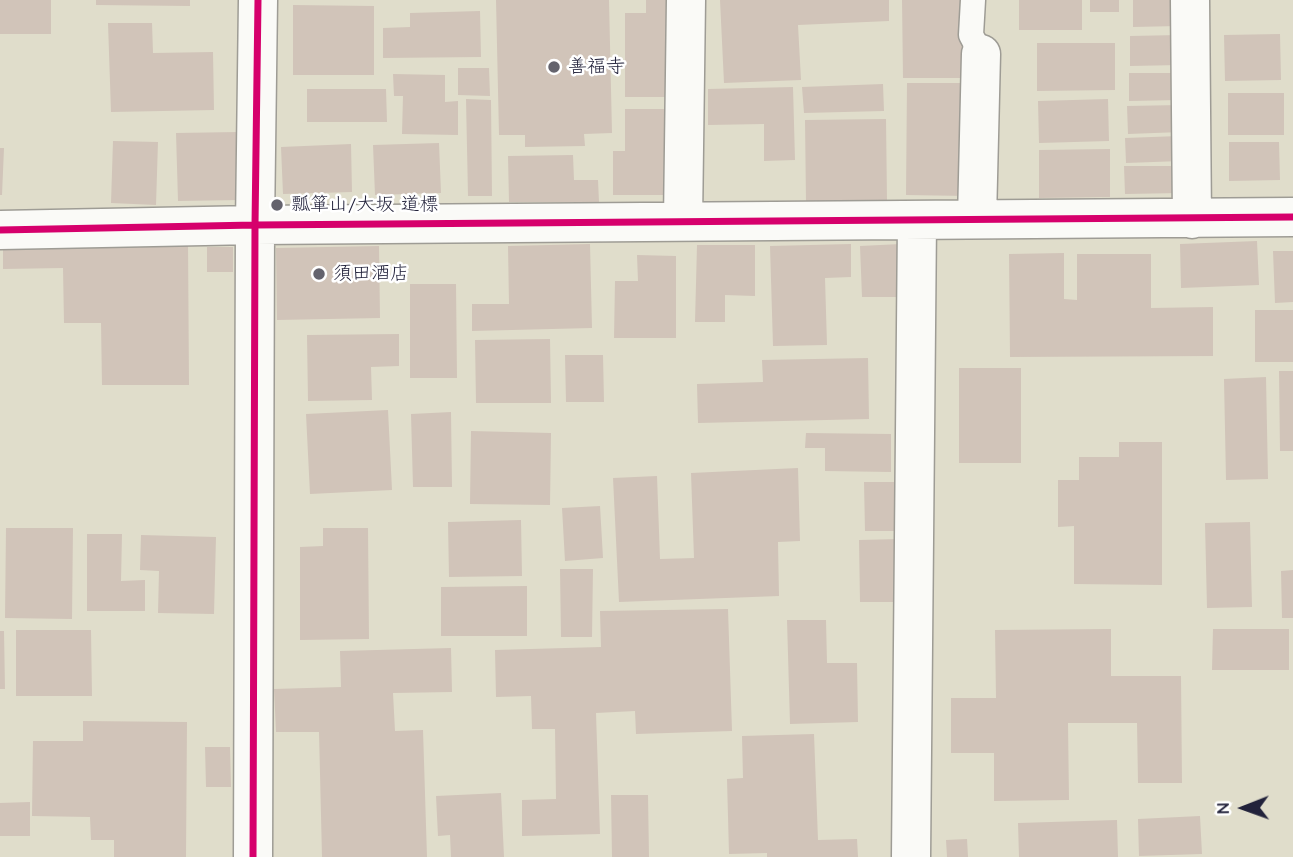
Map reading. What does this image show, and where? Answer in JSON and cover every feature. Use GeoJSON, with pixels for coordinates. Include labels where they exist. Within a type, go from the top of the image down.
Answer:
{"type":"FeatureCollection","features":[{"type":"Feature","properties":{"kind":"street"},"geometry":{"type":"LineString","coordinates":[[253,857],[258,0]]}},
{"type":"Feature","properties":{"kind":"street"},"geometry":{"type":"LineString","coordinates":[[683,221],[686,0]]}},
{"type":"Feature","properties":{"kind":"street"},"geometry":{"type":"LineString","coordinates":[[1190,0],[1192,219]]}},
{"type":"Feature","properties":{"kind":"street"},"geometry":{"type":"LineString","coordinates":[[977,219],[981,54]]}},
{"type":"Feature","properties":{"kind":"street"},"geometry":{"type":"LineString","coordinates":[[0,230],[683,221],[1293,218]]}},
{"type":"Feature","properties":{"kind":"street"},"geometry":{"type":"LineString","coordinates":[[911,857],[916,221]]}},
{"type":"Feature","properties":{"kind":"lane"},"geometry":{"type":"LineString","coordinates":[[973,0],[971,34],[981,54]]}},
{"type":"Feature","properties":{"kind":"building"},"geometry":{"type":"Polygon","coordinates":[[[0,0],[51,0],[51,34],[0,34],[0,0]]]}},
{"type":"Feature","properties":{"kind":"building"},"geometry":{"type":"Polygon","coordinates":[[[96,0],[190,0],[190,6],[96,5],[96,0]]]}},
{"type":"Feature","properties":{"kind":"building","name":"善福寺"},"geometry":{"type":"Polygon","coordinates":[[[496,0],[609,0],[612,133],[584,134],[585,146],[525,147],[525,135],[499,135],[496,0]]]}},
{"type":"Feature","properties":{"kind":"building"},"geometry":{"type":"Polygon","coordinates":[[[646,0],[677,0],[677,97],[625,97],[625,13],[646,13],[646,0]]]}},
{"type":"Feature","properties":{"kind":"building"},"geometry":{"type":"Polygon","coordinates":[[[720,0],[889,0],[889,21],[798,25],[801,80],[724,83],[720,0]]]}},
{"type":"Feature","properties":{"kind":"building"},"geometry":{"type":"Polygon","coordinates":[[[902,0],[967,0],[968,78],[903,78],[902,0]]]}},
{"type":"Feature","properties":{"kind":"building"},"geometry":{"type":"Polygon","coordinates":[[[1019,0],[1082,0],[1082,30],[1019,30],[1019,0]]]}},
{"type":"Feature","properties":{"kind":"building"},"geometry":{"type":"Polygon","coordinates":[[[1090,0],[1119,0],[1119,12],[1090,12],[1090,0]]]}},
{"type":"Feature","properties":{"kind":"building"},"geometry":{"type":"Polygon","coordinates":[[[1133,0],[1178,0],[1178,26],[1133,27],[1133,0]]]}},
{"type":"Feature","properties":{"kind":"building"},"geometry":{"type":"Polygon","coordinates":[[[293,5],[374,6],[374,75],[293,75],[293,5]]]}},
{"type":"Feature","properties":{"kind":"building"},"geometry":{"type":"Polygon","coordinates":[[[480,11],[481,57],[383,58],[383,28],[410,27],[410,13],[480,11]]]}},
{"type":"Feature","properties":{"kind":"building"},"geometry":{"type":"Polygon","coordinates":[[[108,23],[152,23],[153,53],[213,52],[214,110],[111,112],[108,23]]]}},
{"type":"Feature","properties":{"kind":"building"},"geometry":{"type":"Polygon","coordinates":[[[1280,34],[1281,80],[1225,81],[1224,35],[1280,34]]]}},
{"type":"Feature","properties":{"kind":"building"},"geometry":{"type":"Polygon","coordinates":[[[1179,35],[1180,65],[1130,66],[1130,36],[1179,35]]]}},
{"type":"Feature","properties":{"kind":"building"},"geometry":{"type":"Polygon","coordinates":[[[1037,43],[1115,43],[1115,90],[1037,91],[1037,43]]]}},
{"type":"Feature","properties":{"kind":"building"},"geometry":{"type":"Polygon","coordinates":[[[458,68],[489,68],[490,96],[458,95],[458,68]]]}},
{"type":"Feature","properties":{"kind":"building"},"geometry":{"type":"Polygon","coordinates":[[[1129,73],[1179,73],[1179,100],[1129,101],[1129,73]]]}},
{"type":"Feature","properties":{"kind":"building"},"geometry":{"type":"Polygon","coordinates":[[[393,74],[445,75],[445,102],[458,101],[458,135],[402,134],[403,96],[394,96],[393,74]]]}},
{"type":"Feature","properties":{"kind":"building"},"geometry":{"type":"Polygon","coordinates":[[[907,83],[968,83],[967,196],[906,195],[907,83]]]}},
{"type":"Feature","properties":{"kind":"building"},"geometry":{"type":"Polygon","coordinates":[[[883,84],[884,111],[804,113],[802,87],[883,84]]]}},
{"type":"Feature","properties":{"kind":"building"},"geometry":{"type":"Polygon","coordinates":[[[793,87],[795,160],[764,161],[764,124],[708,125],[708,89],[793,87]]]}},
{"type":"Feature","properties":{"kind":"building"},"geometry":{"type":"Polygon","coordinates":[[[307,89],[386,89],[387,122],[307,122],[307,89]]]}},
{"type":"Feature","properties":{"kind":"building"},"geometry":{"type":"Polygon","coordinates":[[[1228,93],[1284,93],[1284,135],[1228,135],[1228,93]]]}},
{"type":"Feature","properties":{"kind":"building"},"geometry":{"type":"Polygon","coordinates":[[[466,99],[491,100],[492,196],[468,196],[466,99]]]}},
{"type":"Feature","properties":{"kind":"building"},"geometry":{"type":"Polygon","coordinates":[[[1108,99],[1109,141],[1039,143],[1038,101],[1108,99]]]}},
{"type":"Feature","properties":{"kind":"building"},"geometry":{"type":"Polygon","coordinates":[[[1180,105],[1181,132],[1128,134],[1127,106],[1180,105]]]}},
{"type":"Feature","properties":{"kind":"building"},"geometry":{"type":"Polygon","coordinates":[[[625,109],[671,109],[670,195],[613,195],[613,151],[625,151],[625,109]]]}},
{"type":"Feature","properties":{"kind":"building"},"geometry":{"type":"Polygon","coordinates":[[[886,119],[887,201],[806,202],[805,120],[886,119]]]}},
{"type":"Feature","properties":{"kind":"building"},"geometry":{"type":"Polygon","coordinates":[[[238,132],[240,200],[178,201],[176,133],[238,132]]]}},
{"type":"Feature","properties":{"kind":"building"},"geometry":{"type":"Polygon","coordinates":[[[1179,136],[1181,161],[1126,163],[1125,138],[1179,136]]]}},
{"type":"Feature","properties":{"kind":"building"},"geometry":{"type":"Polygon","coordinates":[[[113,141],[158,142],[156,205],[111,203],[113,141]]]}},
{"type":"Feature","properties":{"kind":"building"},"geometry":{"type":"Polygon","coordinates":[[[1229,142],[1279,142],[1280,180],[1229,181],[1229,142]]]}},
{"type":"Feature","properties":{"kind":"building"},"geometry":{"type":"Polygon","coordinates":[[[439,143],[441,193],[375,195],[373,145],[439,143]]]}},
{"type":"Feature","properties":{"kind":"building"},"geometry":{"type":"Polygon","coordinates":[[[351,144],[352,192],[283,194],[281,147],[351,144]]]}},
{"type":"Feature","properties":{"kind":"building"},"geometry":{"type":"Polygon","coordinates":[[[0,148],[4,148],[2,195],[0,195],[0,148]]]}},
{"type":"Feature","properties":{"kind":"building"},"geometry":{"type":"Polygon","coordinates":[[[1110,149],[1110,197],[1039,198],[1039,150],[1110,149]]]}},
{"type":"Feature","properties":{"kind":"building"},"geometry":{"type":"Polygon","coordinates":[[[573,155],[574,180],[598,180],[599,202],[509,202],[508,156],[573,155]]]}},
{"type":"Feature","properties":{"kind":"building"},"geometry":{"type":"Polygon","coordinates":[[[1124,166],[1181,166],[1181,193],[1125,194],[1124,166]]]}},
{"type":"Feature","properties":{"kind":"building"},"geometry":{"type":"Polygon","coordinates":[[[1257,241],[1259,285],[1181,288],[1180,244],[1257,241]]]}},
{"type":"Feature","properties":{"kind":"building"},"geometry":{"type":"Polygon","coordinates":[[[188,242],[189,385],[102,385],[101,323],[64,323],[63,268],[3,269],[3,243],[188,242]]]}},
{"type":"Feature","properties":{"kind":"building"},"geometry":{"type":"Polygon","coordinates":[[[590,244],[592,328],[472,331],[472,304],[509,304],[508,246],[590,244]]]}},
{"type":"Feature","properties":{"kind":"building"},"geometry":{"type":"Polygon","coordinates":[[[851,244],[851,277],[825,278],[827,345],[773,346],[770,246],[851,244]]]}},
{"type":"Feature","properties":{"kind":"building"},"geometry":{"type":"Polygon","coordinates":[[[901,244],[902,297],[862,297],[860,246],[901,244]]]}},
{"type":"Feature","properties":{"kind":"building"},"geometry":{"type":"Polygon","coordinates":[[[697,245],[755,245],[755,296],[725,295],[725,322],[695,322],[697,245]]]}},
{"type":"Feature","properties":{"kind":"building"},"geometry":{"type":"Polygon","coordinates":[[[379,246],[380,318],[277,320],[276,248],[379,246]]]}},
{"type":"Feature","properties":{"kind":"building"},"geometry":{"type":"Polygon","coordinates":[[[207,247],[233,247],[233,272],[207,272],[207,247]]]}},
{"type":"Feature","properties":{"kind":"building"},"geometry":{"type":"Polygon","coordinates":[[[1273,251],[1293,251],[1293,302],[1275,303],[1273,251]]]}},
{"type":"Feature","properties":{"kind":"building"},"geometry":{"type":"Polygon","coordinates":[[[1064,253],[1064,299],[1077,300],[1077,254],[1151,254],[1151,308],[1213,307],[1213,356],[1010,357],[1009,254],[1064,253]]]}},
{"type":"Feature","properties":{"kind":"building"},"geometry":{"type":"Polygon","coordinates":[[[637,255],[676,256],[676,338],[614,338],[615,281],[638,281],[637,255]]]}},
{"type":"Feature","properties":{"kind":"building"},"geometry":{"type":"Polygon","coordinates":[[[410,284],[456,284],[457,378],[410,378],[410,284]]]}},
{"type":"Feature","properties":{"kind":"building"},"geometry":{"type":"Polygon","coordinates":[[[1255,310],[1293,310],[1293,362],[1255,362],[1255,310]]]}},
{"type":"Feature","properties":{"kind":"building"},"geometry":{"type":"Polygon","coordinates":[[[399,334],[399,366],[371,367],[372,400],[308,401],[307,335],[399,334]]]}},
{"type":"Feature","properties":{"kind":"building"},"geometry":{"type":"Polygon","coordinates":[[[550,339],[551,403],[476,403],[475,340],[550,339]]]}},
{"type":"Feature","properties":{"kind":"building"},"geometry":{"type":"Polygon","coordinates":[[[565,355],[603,355],[604,402],[566,402],[565,355]]]}},
{"type":"Feature","properties":{"kind":"building"},"geometry":{"type":"Polygon","coordinates":[[[868,358],[869,419],[698,423],[697,384],[763,382],[762,360],[868,358]]]}},
{"type":"Feature","properties":{"kind":"building"},"geometry":{"type":"Polygon","coordinates":[[[959,368],[1021,368],[1021,463],[959,463],[959,368]]]}},
{"type":"Feature","properties":{"kind":"building"},"geometry":{"type":"Polygon","coordinates":[[[1279,371],[1293,371],[1293,451],[1280,451],[1279,371]]]}},
{"type":"Feature","properties":{"kind":"building"},"geometry":{"type":"Polygon","coordinates":[[[1266,377],[1268,479],[1226,480],[1224,379],[1266,377]]]}},
{"type":"Feature","properties":{"kind":"building"},"geometry":{"type":"Polygon","coordinates":[[[388,410],[392,490],[310,494],[306,414],[388,410]]]}},
{"type":"Feature","properties":{"kind":"building"},"geometry":{"type":"Polygon","coordinates":[[[451,412],[452,487],[413,487],[411,414],[451,412]]]}},
{"type":"Feature","properties":{"kind":"building"},"geometry":{"type":"Polygon","coordinates":[[[471,431],[551,433],[550,505],[470,504],[471,431]]]}},
{"type":"Feature","properties":{"kind":"building"},"geometry":{"type":"Polygon","coordinates":[[[806,433],[891,434],[891,472],[825,471],[825,448],[805,448],[806,433]]]}},
{"type":"Feature","properties":{"kind":"building"},"geometry":{"type":"Polygon","coordinates":[[[1119,442],[1162,442],[1162,585],[1074,584],[1074,526],[1058,527],[1058,480],[1079,480],[1079,457],[1119,457],[1119,442]]]}},
{"type":"Feature","properties":{"kind":"building"},"geometry":{"type":"Polygon","coordinates":[[[798,468],[800,541],[778,542],[779,596],[619,602],[613,478],[657,476],[660,559],[694,558],[691,473],[798,468]]]}},
{"type":"Feature","properties":{"kind":"building"},"geometry":{"type":"Polygon","coordinates":[[[864,482],[898,482],[899,531],[865,531],[864,482]]]}},
{"type":"Feature","properties":{"kind":"building"},"geometry":{"type":"Polygon","coordinates":[[[600,506],[603,558],[565,561],[562,508],[600,506]]]}},
{"type":"Feature","properties":{"kind":"building"},"geometry":{"type":"Polygon","coordinates":[[[521,520],[522,576],[449,577],[448,522],[521,520]]]}},
{"type":"Feature","properties":{"kind":"building"},"geometry":{"type":"Polygon","coordinates":[[[1250,522],[1252,607],[1207,608],[1205,523],[1250,522]]]}},
{"type":"Feature","properties":{"kind":"building"},"geometry":{"type":"Polygon","coordinates":[[[6,528],[73,528],[72,619],[5,618],[6,528]]]}},
{"type":"Feature","properties":{"kind":"building"},"geometry":{"type":"Polygon","coordinates":[[[323,528],[368,528],[369,639],[300,640],[300,547],[323,546],[323,528]]]}},
{"type":"Feature","properties":{"kind":"building"},"geometry":{"type":"Polygon","coordinates":[[[87,534],[122,534],[121,581],[145,580],[145,611],[87,611],[87,534]]]}},
{"type":"Feature","properties":{"kind":"building"},"geometry":{"type":"Polygon","coordinates":[[[141,535],[216,537],[214,614],[158,613],[159,571],[140,570],[141,535]]]}},
{"type":"Feature","properties":{"kind":"building"},"geometry":{"type":"Polygon","coordinates":[[[899,539],[900,602],[860,602],[859,540],[899,539]]]}},
{"type":"Feature","properties":{"kind":"building"},"geometry":{"type":"Polygon","coordinates":[[[560,569],[593,569],[592,637],[561,637],[560,569]]]}},
{"type":"Feature","properties":{"kind":"building"},"geometry":{"type":"Polygon","coordinates":[[[1293,570],[1293,618],[1282,618],[1281,571],[1293,570]]]}},
{"type":"Feature","properties":{"kind":"building"},"geometry":{"type":"Polygon","coordinates":[[[527,586],[527,636],[441,636],[441,587],[527,586]]]}},
{"type":"Feature","properties":{"kind":"building"},"geometry":{"type":"Polygon","coordinates":[[[728,609],[732,731],[636,734],[635,711],[596,713],[600,834],[522,836],[522,800],[556,799],[555,729],[532,729],[531,696],[496,697],[495,650],[601,647],[600,611],[728,609]]]}},
{"type":"Feature","properties":{"kind":"building"},"geometry":{"type":"Polygon","coordinates":[[[787,620],[826,620],[827,663],[857,663],[858,722],[790,724],[787,620]]]}},
{"type":"Feature","properties":{"kind":"building"},"geometry":{"type":"Polygon","coordinates":[[[1111,629],[1111,676],[1181,676],[1182,783],[1138,783],[1137,723],[1068,723],[1069,800],[994,801],[994,753],[951,753],[951,698],[996,698],[995,630],[1111,629]]]}},
{"type":"Feature","properties":{"kind":"building"},"geometry":{"type":"Polygon","coordinates":[[[1213,629],[1289,629],[1289,670],[1212,670],[1213,629]]]}},
{"type":"Feature","properties":{"kind":"building"},"geometry":{"type":"Polygon","coordinates":[[[16,630],[91,630],[92,696],[16,696],[16,630]]]}},
{"type":"Feature","properties":{"kind":"building"},"geometry":{"type":"Polygon","coordinates":[[[0,631],[4,631],[5,689],[0,689],[0,631]]]}},
{"type":"Feature","properties":{"kind":"building"},"geometry":{"type":"Polygon","coordinates":[[[451,648],[452,692],[393,693],[395,731],[423,730],[427,857],[322,857],[319,732],[276,732],[274,689],[341,687],[340,651],[451,648]]]}},
{"type":"Feature","properties":{"kind":"building"},"geometry":{"type":"Polygon","coordinates":[[[83,721],[187,722],[186,857],[114,857],[114,840],[91,840],[90,817],[32,816],[33,741],[83,741],[83,721]]]}},
{"type":"Feature","properties":{"kind":"building"},"geometry":{"type":"Polygon","coordinates":[[[814,734],[818,840],[857,839],[858,857],[767,857],[767,853],[729,854],[727,779],[743,778],[742,736],[814,734]]]}},
{"type":"Feature","properties":{"kind":"building"},"geometry":{"type":"Polygon","coordinates":[[[205,747],[230,747],[231,787],[206,787],[205,747]]]}},
{"type":"Feature","properties":{"kind":"building"},"geometry":{"type":"Polygon","coordinates":[[[501,793],[504,857],[451,857],[450,835],[438,836],[436,796],[501,793]]]}},
{"type":"Feature","properties":{"kind":"building"},"geometry":{"type":"Polygon","coordinates":[[[611,795],[648,795],[649,857],[612,857],[611,795]]]}},
{"type":"Feature","properties":{"kind":"building"},"geometry":{"type":"Polygon","coordinates":[[[30,802],[30,836],[0,836],[0,803],[30,802]]]}},
{"type":"Feature","properties":{"kind":"building"},"geometry":{"type":"Polygon","coordinates":[[[1200,816],[1202,854],[1139,856],[1138,819],[1200,816]]]}},
{"type":"Feature","properties":{"kind":"building"},"geometry":{"type":"Polygon","coordinates":[[[1117,820],[1118,857],[1019,857],[1018,823],[1117,820]]]}},
{"type":"Feature","properties":{"kind":"building"},"geometry":{"type":"Polygon","coordinates":[[[967,839],[968,857],[947,857],[946,840],[967,839]]]}},
{"type":"Feature","properties":{"kind":"cycle path"},"geometry":{"type":"LineString","coordinates":[[253,857],[258,0]]}},
{"type":"Feature","properties":{"kind":"cycle path"},"geometry":{"type":"LineString","coordinates":[[0,230],[255,225],[1293,217]]}},
{"type":"Feature","properties":{"kind":"place","name":"善福寺"},"geometry":{"type":"Point","coordinates":[554,67]}},
{"type":"Feature","properties":{"kind":"place","name":"瓢箪山/大坂 道標"},"geometry":{"type":"Point","coordinates":[277,205]}},
{"type":"Feature","properties":{"kind":"place","name":"須田酒店"},"geometry":{"type":"Point","coordinates":[319,274]}}]}
